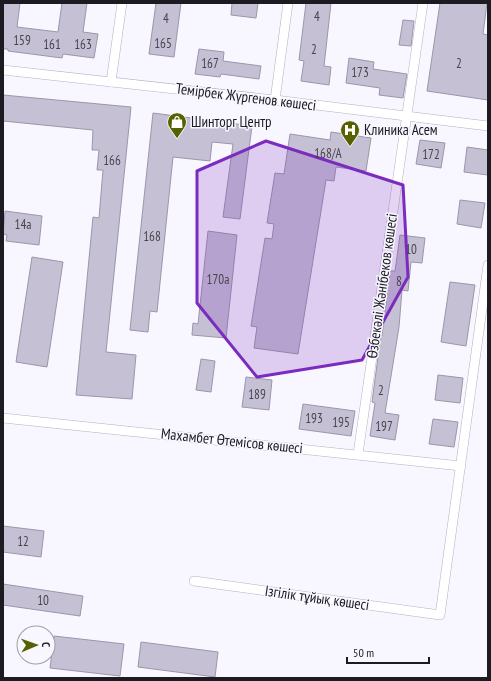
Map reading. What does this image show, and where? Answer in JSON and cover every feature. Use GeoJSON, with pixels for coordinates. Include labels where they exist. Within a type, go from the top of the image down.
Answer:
{"type":"FeatureCollection","features":[{"type":"Feature","properties":{"kind":"street"},"geometry":{"type":"LineString","coordinates":[[111,82],[122,3]]}},
{"type":"Feature","properties":{"kind":"street"},"geometry":{"type":"LineString","coordinates":[[275,100],[288,3]]}},
{"type":"Feature","properties":{"kind":"street","name":"Өзбекәлі Жәнібеков көшесі"},"geometry":{"type":"LineString","coordinates":[[358,454],[423,3]]}},
{"type":"Feature","properties":{"kind":"street","name":"Темірбек Жүргенов көшесі"},"geometry":{"type":"LineString","coordinates":[[3,70],[275,100],[488,126]]}},
{"type":"Feature","properties":{"kind":"street"},"geometry":{"type":"LineString","coordinates":[[461,466],[488,265]]}},
{"type":"Feature","properties":{"kind":"street","name":"Махамбет Өтемісов көшесі"},"geometry":{"type":"LineString","coordinates":[[3,418],[461,466]]}},
{"type":"Feature","properties":{"kind":"street","name":"Ізгілік тұйық көшесі"},"geometry":{"type":"LineString","coordinates":[[194,581],[440,614],[461,466]]}},
{"type":"Feature","properties":{"kind":"highlighted area"},"geometry":{"type":"Polygon","coordinates":[[[266,141],[403,185],[408,277],[362,360],[257,377],[197,303],[197,171],[266,141]]]}},
{"type":"Feature","properties":{"kind":"building"},"geometry":{"type":"Polygon","coordinates":[[[3,3],[20,3],[17,27],[58,32],[62,3],[87,3],[83,32],[98,34],[94,58],[63,54],[62,58],[8,51],[8,49],[3,49],[3,3]]]}},
{"type":"Feature","properties":{"kind":"building"},"geometry":{"type":"Polygon","coordinates":[[[156,3],[181,3],[174,57],[149,54],[156,3]]]}},
{"type":"Feature","properties":{"kind":"building"},"geometry":{"type":"Polygon","coordinates":[[[232,3],[258,3],[256,18],[231,15],[232,3]]]}},
{"type":"Feature","properties":{"kind":"building"},"geometry":{"type":"Polygon","coordinates":[[[306,3],[331,3],[324,66],[331,67],[329,85],[301,81],[304,61],[299,60],[306,3]]]}},
{"type":"Feature","properties":{"kind":"building"},"geometry":{"type":"Polygon","coordinates":[[[440,3],[487,3],[483,34],[488,35],[488,100],[427,91],[440,3]]]}},
{"type":"Feature","properties":{"kind":"building"},"geometry":{"type":"Polygon","coordinates":[[[403,20],[414,21],[411,46],[399,45],[403,20]]]}},
{"type":"Feature","properties":{"kind":"building"},"geometry":{"type":"Polygon","coordinates":[[[199,49],[224,52],[223,61],[261,66],[259,79],[221,74],[220,77],[195,74],[199,49]]]}},
{"type":"Feature","properties":{"kind":"building"},"geometry":{"type":"Polygon","coordinates":[[[349,58],[374,62],[373,69],[407,74],[403,98],[379,95],[380,88],[346,83],[349,58]]]}},
{"type":"Feature","properties":{"kind":"building"},"geometry":{"type":"Polygon","coordinates":[[[3,95],[131,107],[106,352],[136,355],[132,399],[76,395],[93,217],[99,218],[103,170],[97,170],[99,150],[92,150],[93,130],[3,121],[3,95]]]}},
{"type":"Feature","properties":{"kind":"building"},"geometry":{"type":"Polygon","coordinates":[[[153,113],[252,126],[240,219],[223,217],[233,144],[212,142],[210,161],[173,157],[157,312],[150,311],[148,332],[130,330],[153,113]]]}},
{"type":"Feature","properties":{"kind":"building"},"geometry":{"type":"Polygon","coordinates":[[[331,132],[371,138],[366,171],[336,167],[334,181],[326,180],[298,354],[254,348],[257,327],[251,326],[265,238],[272,239],[274,224],[267,223],[275,173],[284,174],[290,134],[330,140],[331,132]]]}},
{"type":"Feature","properties":{"kind":"building"},"geometry":{"type":"Polygon","coordinates":[[[420,140],[445,143],[441,168],[416,164],[420,140]]]}},
{"type":"Feature","properties":{"kind":"building"},"geometry":{"type":"Polygon","coordinates":[[[467,147],[488,150],[488,175],[464,172],[467,147]]]}},
{"type":"Feature","properties":{"kind":"building"},"geometry":{"type":"Polygon","coordinates":[[[460,200],[485,203],[481,228],[457,224],[460,200]]]}},
{"type":"Feature","properties":{"kind":"building"},"geometry":{"type":"Polygon","coordinates":[[[5,211],[42,216],[39,245],[6,241],[7,235],[3,234],[5,211]]]}},
{"type":"Feature","properties":{"kind":"building"},"geometry":{"type":"Polygon","coordinates":[[[208,231],[237,235],[226,338],[192,335],[193,323],[198,324],[208,231]]]}},
{"type":"Feature","properties":{"kind":"building"},"geometry":{"type":"Polygon","coordinates":[[[400,235],[425,238],[422,263],[411,262],[408,291],[402,290],[399,327],[385,413],[399,415],[395,440],[370,436],[375,403],[372,402],[390,271],[395,271],[400,235]]]}},
{"type":"Feature","properties":{"kind":"building"},"geometry":{"type":"Polygon","coordinates":[[[32,257],[63,262],[47,367],[16,362],[32,257]]]}},
{"type":"Feature","properties":{"kind":"building"},"geometry":{"type":"Polygon","coordinates":[[[450,282],[475,285],[466,346],[441,342],[450,282]]]}},
{"type":"Feature","properties":{"kind":"building"},"geometry":{"type":"Polygon","coordinates":[[[201,359],[215,361],[211,392],[196,390],[201,359]]]}},
{"type":"Feature","properties":{"kind":"building"},"geometry":{"type":"Polygon","coordinates":[[[438,375],[463,378],[460,403],[435,400],[438,375]]]}},
{"type":"Feature","properties":{"kind":"building"},"geometry":{"type":"Polygon","coordinates":[[[246,377],[272,380],[269,410],[242,407],[246,377]]]}},
{"type":"Feature","properties":{"kind":"building"},"geometry":{"type":"Polygon","coordinates":[[[303,404],[355,411],[351,436],[299,429],[303,404]]]}},
{"type":"Feature","properties":{"kind":"building"},"geometry":{"type":"Polygon","coordinates":[[[433,419],[458,422],[454,447],[429,444],[433,419]]]}},
{"type":"Feature","properties":{"kind":"building"},"geometry":{"type":"Polygon","coordinates":[[[3,526],[44,531],[41,557],[3,552],[3,526]]]}},
{"type":"Feature","properties":{"kind":"building"},"geometry":{"type":"Polygon","coordinates":[[[3,584],[83,596],[80,616],[3,605],[3,584]]]}},
{"type":"Feature","properties":{"kind":"building"},"geometry":{"type":"Polygon","coordinates":[[[56,636],[124,644],[120,676],[50,668],[50,665],[56,665],[56,636]]]}},
{"type":"Feature","properties":{"kind":"building"},"geometry":{"type":"Polygon","coordinates":[[[141,642],[218,652],[215,677],[138,667],[141,642]]]}},
{"type":"Feature","properties":{"kind":"place","name":"Шинторг Центр"},"geometry":{"type":"Point","coordinates":[177,139]}},
{"type":"Feature","properties":{"kind":"place","name":"Клиника Асем"},"geometry":{"type":"Point","coordinates":[350,147]}}]}
